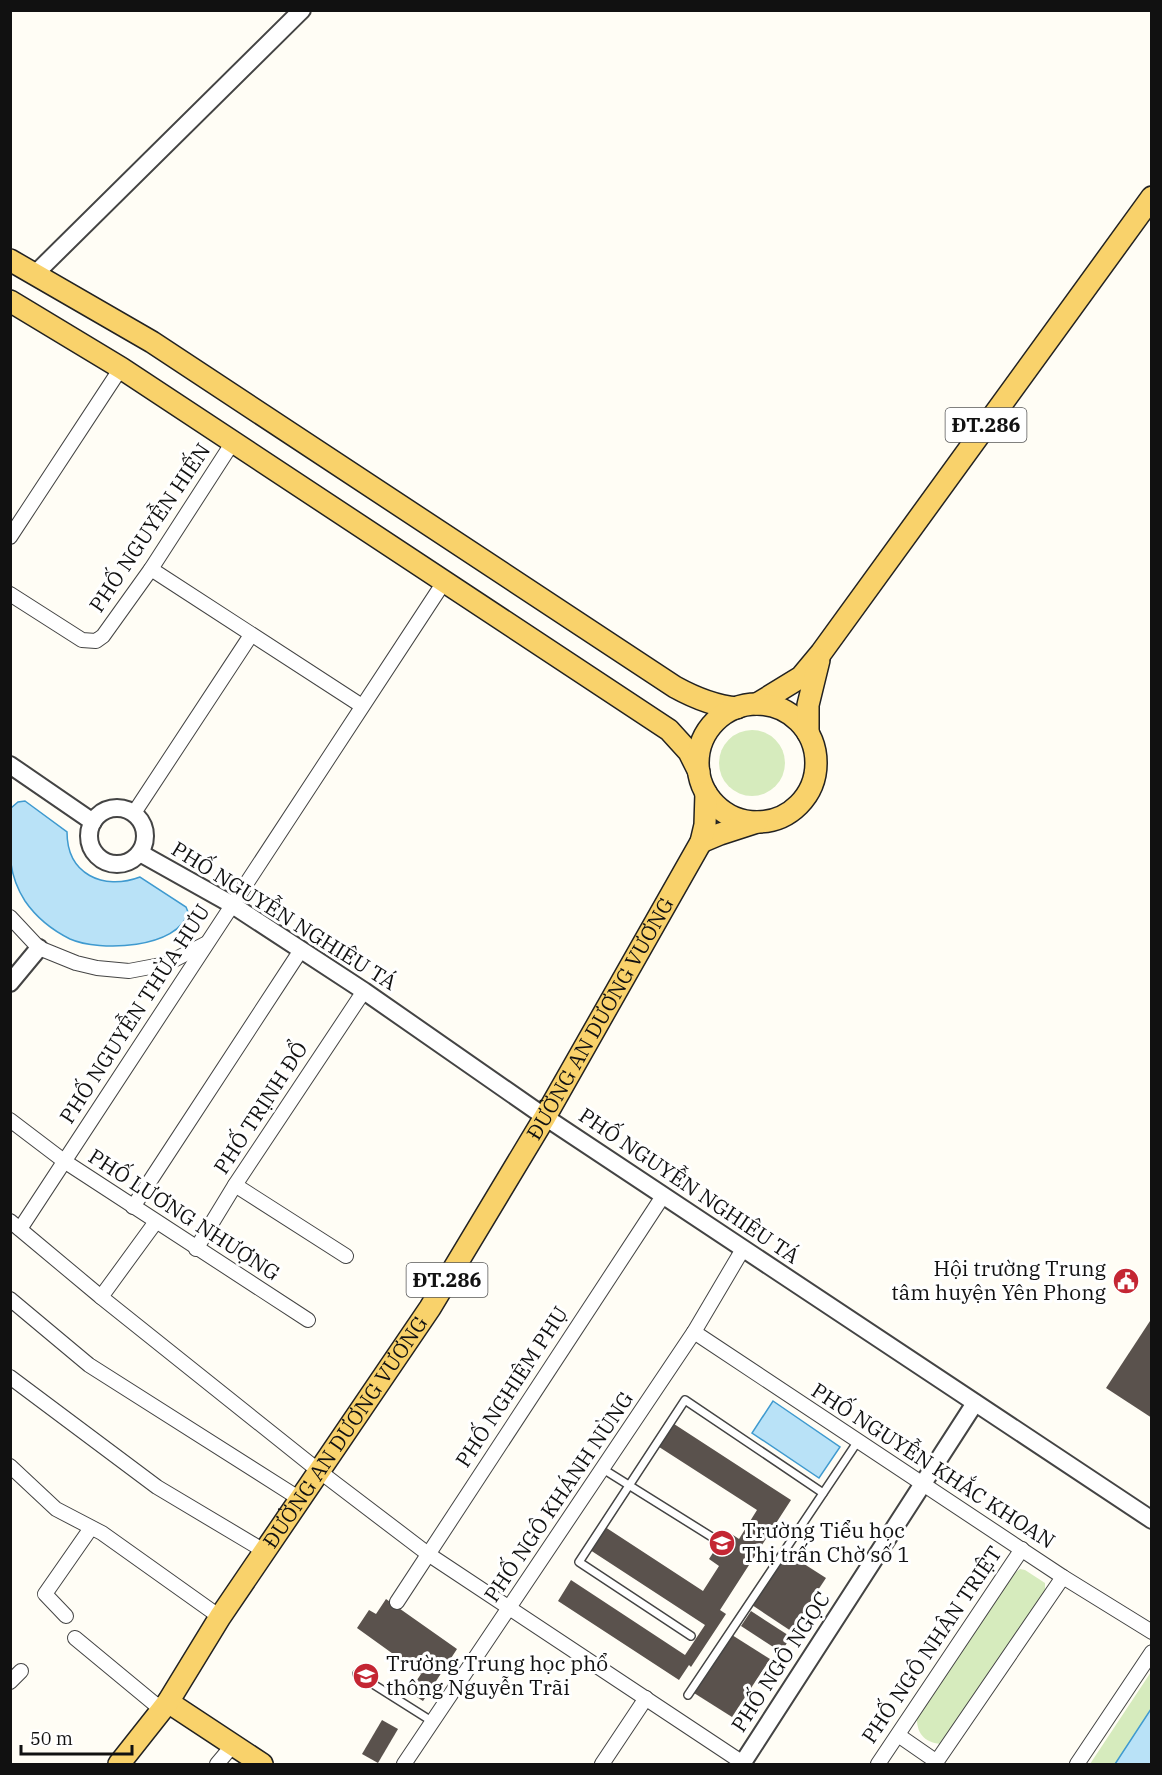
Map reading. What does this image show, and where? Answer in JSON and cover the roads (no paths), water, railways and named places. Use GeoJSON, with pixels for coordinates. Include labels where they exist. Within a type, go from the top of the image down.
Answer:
{"type":"FeatureCollection","features":[{"type":"Feature","properties":{"kind":"main road","name":"ĐT.286"},"geometry":{"type":"LineString","coordinates":[[758,822],[728,815],[716,806],[706,793],[699,772],[699,753],[712,726],[723,715],[747,706],[801,677],[821,653],[1152,197]]}},
{"type":"Feature","properties":{"kind":"main road"},"geometry":{"type":"LineString","coordinates":[[10,260],[36,273],[172,354],[675,687],[700,700],[722,706],[777,707],[795,717],[808,733]]}},
{"type":"Feature","properties":{"kind":"main road"},"geometry":{"type":"LineString","coordinates":[[10,302],[121,368],[669,730],[689,752],[699,772]]}},
{"type":"Feature","properties":{"kind":"main road","name":"ĐT.286"},"geometry":{"type":"LineString","coordinates":[[702,843],[720,834],[778,818],[796,808],[809,792],[816,773],[815,752],[808,733],[808,705],[821,653]]}},
{"type":"Feature","properties":{"kind":"main road","name":"ĐƯỜNG AN DƯƠNG VƯƠNG"},"geometry":{"type":"LineString","coordinates":[[119,1764],[165,1706],[220,1617],[430,1308],[544,1117],[702,843],[706,793]]}},
{"type":"Feature","properties":{"kind":"main road"},"geometry":{"type":"LineString","coordinates":[[165,1706],[262,1764]]}},
{"type":"Feature","properties":{"kind":"street"},"geometry":{"type":"LineString","coordinates":[[36,273],[302,10]]}},
{"type":"Feature","properties":{"kind":"street"},"geometry":{"type":"LineString","coordinates":[[10,537],[121,368]]}},
{"type":"Feature","properties":{"kind":"street","name":"PHỐ NGUYỄN HIẾN"},"geometry":{"type":"LineString","coordinates":[[10,594],[82,640],[96,641],[103,636],[151,569],[233,442]]}},
{"type":"Feature","properties":{"kind":"street"},"geometry":{"type":"LineString","coordinates":[[151,569],[362,706]]}},
{"type":"Feature","properties":{"kind":"street","name":"PHỐ NGUYỄN THỪA HƯU"},"geometry":{"type":"LineString","coordinates":[[15,1225],[64,1161],[444,582]]}},
{"type":"Feature","properties":{"kind":"street"},"geometry":{"type":"LineString","coordinates":[[134,813],[251,635]]}},
{"type":"Feature","properties":{"kind":"street"},"geometry":{"type":"LineString","coordinates":[[10,765],[93,822]]}},
{"type":"Feature","properties":{"kind":"street"},"geometry":{"type":"LineString","coordinates":[[112,809],[134,813],[145,832],[140,853],[126,863],[109,863],[102,860],[91,847],[89,838],[93,822],[104,811],[112,809]]}},
{"type":"Feature","properties":{"kind":"street","name":"PHỐ NGUYỄN NGHIÊU TÁ"},"geometry":{"type":"LineString","coordinates":[[140,853],[231,904],[364,991],[544,1117],[1152,1520]]}},
{"type":"Feature","properties":{"kind":"street"},"geometry":{"type":"LineString","coordinates":[[10,917],[39,948],[76,963],[97,968],[129,970],[165,964],[206,944]]}},
{"type":"Feature","properties":{"kind":"street"},"geometry":{"type":"LineString","coordinates":[[10,983],[39,948]]}},
{"type":"Feature","properties":{"kind":"street"},"geometry":{"type":"LineString","coordinates":[[133,1207],[301,950]]}},
{"type":"Feature","properties":{"kind":"street","name":"PHỐ TRỊNH ĐỔ"},"geometry":{"type":"LineString","coordinates":[[196,1249],[235,1185],[364,991]]}},
{"type":"Feature","properties":{"kind":"street","name":"PHỐ LƯƠNG NHƯỢNG"},"geometry":{"type":"LineString","coordinates":[[10,1120],[64,1161],[308,1320]]}},
{"type":"Feature","properties":{"kind":"street"},"geometry":{"type":"LineString","coordinates":[[235,1185],[346,1256]]}},
{"type":"Feature","properties":{"kind":"street","name":"PHỐ NGHIÊM PHỤ"},"geometry":{"type":"LineString","coordinates":[[397,1602],[663,1196]]}},
{"type":"Feature","properties":{"kind":"street"},"geometry":{"type":"LineString","coordinates":[[101,1297],[155,1222]]}},
{"type":"Feature","properties":{"kind":"street"},"geometry":{"type":"LineString","coordinates":[[15,1225],[101,1297],[319,1471],[428,1554],[742,1764]]}},
{"type":"Feature","properties":{"kind":"street","name":"PHỐ NGÔ KHÁNH NÙNG"},"geometry":{"type":"LineString","coordinates":[[404,1764],[694,1332],[743,1249]]}},
{"type":"Feature","properties":{"kind":"street"},"geometry":{"type":"LineString","coordinates":[[10,1299],[89,1365],[300,1499]]}},
{"type":"Feature","properties":{"kind":"street","name":"PHỐ NGUYỄN KHẮC KHOAN"},"geometry":{"type":"LineString","coordinates":[[694,1332],[1063,1577],[1152,1632]]}},
{"type":"Feature","properties":{"kind":"street"},"geometry":{"type":"LineString","coordinates":[[10,1377],[157,1486],[266,1552]]}},
{"type":"Feature","properties":{"kind":"street","name":"PHỐ NGÔ NGỌC"},"geometry":{"type":"LineString","coordinates":[[742,1764],[975,1403]]}},
{"type":"Feature","properties":{"kind":"street"},"geometry":{"type":"LineString","coordinates":[[10,1466],[56,1509],[102,1533],[220,1617]]}},
{"type":"Feature","properties":{"kind":"street"},"geometry":{"type":"LineString","coordinates":[[66,1616],[45,1594],[91,1528]]}},
{"type":"Feature","properties":{"kind":"street","name":"PHỐ NGÔ NHÂN TRIỆT"},"geometry":{"type":"LineString","coordinates":[[878,1764],[1022,1549]]}},
{"type":"Feature","properties":{"kind":"street"},"geometry":{"type":"LineString","coordinates":[[898,1735],[936,1763],[1063,1577]]}},
{"type":"Feature","properties":{"kind":"street"},"geometry":{"type":"LineString","coordinates":[[75,1638],[165,1706]]}},
{"type":"Feature","properties":{"kind":"street"},"geometry":{"type":"LineString","coordinates":[[1077,1764],[1152,1652]]}},
{"type":"Feature","properties":{"kind":"street"},"geometry":{"type":"LineString","coordinates":[[10,1682],[21,1671]]}},
{"type":"Feature","properties":{"kind":"street"},"geometry":{"type":"LineString","coordinates":[[602,1764],[646,1698]]}},
{"type":"Feature","properties":{"kind":"street"},"geometry":{"type":"LineString","coordinates":[[217,1764],[233,1745]]}},
{"type":"Feature","properties":{"kind":"lane"},"geometry":{"type":"LineString","coordinates":[[691,1636],[579,1562],[685,1401],[823,1493]]}},
{"type":"Feature","properties":{"kind":"lane"},"geometry":{"type":"LineString","coordinates":[[688,1695],[858,1442]]}},
{"type":"Feature","properties":{"kind":"lane"},"geometry":{"type":"LineString","coordinates":[[603,1469],[715,1539]]}},
{"type":"Feature","properties":{"kind":"lane"},"geometry":{"type":"LineString","coordinates":[[357,1674],[433,1722]]}},
{"type":"Feature","properties":{"kind":"water"},"geometry":{"type":"Polygon","coordinates":[[[25,801],[67,832],[73,859],[90,876],[113,882],[140,877],[186,907],[188,912],[182,924],[170,934],[154,940],[118,946],[83,943],[70,939],[45,923],[25,901],[19,890],[10,856],[11,808],[18,802],[25,801]]]}},
{"type":"Feature","properties":{"kind":"water"},"geometry":{"type":"Polygon","coordinates":[[[773,1401],[840,1447],[819,1478],[752,1433],[773,1401]]]}},
{"type":"Feature","properties":{"kind":"water"},"geometry":{"type":"Polygon","coordinates":[[[1151,1709],[1151,1764],[1115,1764],[1151,1709]]]}},
{"type":"Feature","properties":{"kind":"place","name":"Hội trường Trung tâm huyện Yên Phong"},"geometry":{"type":"Point","coordinates":[1126,1281]}},
{"type":"Feature","properties":{"kind":"place","name":"Trường Tiểu học Thị trấn Chờ số 1"},"geometry":{"type":"Point","coordinates":[722,1543]}},
{"type":"Feature","properties":{"kind":"place","name":"Trường Trung học phổ thông Nguyễn Trãi"},"geometry":{"type":"Point","coordinates":[366,1676]}}]}
